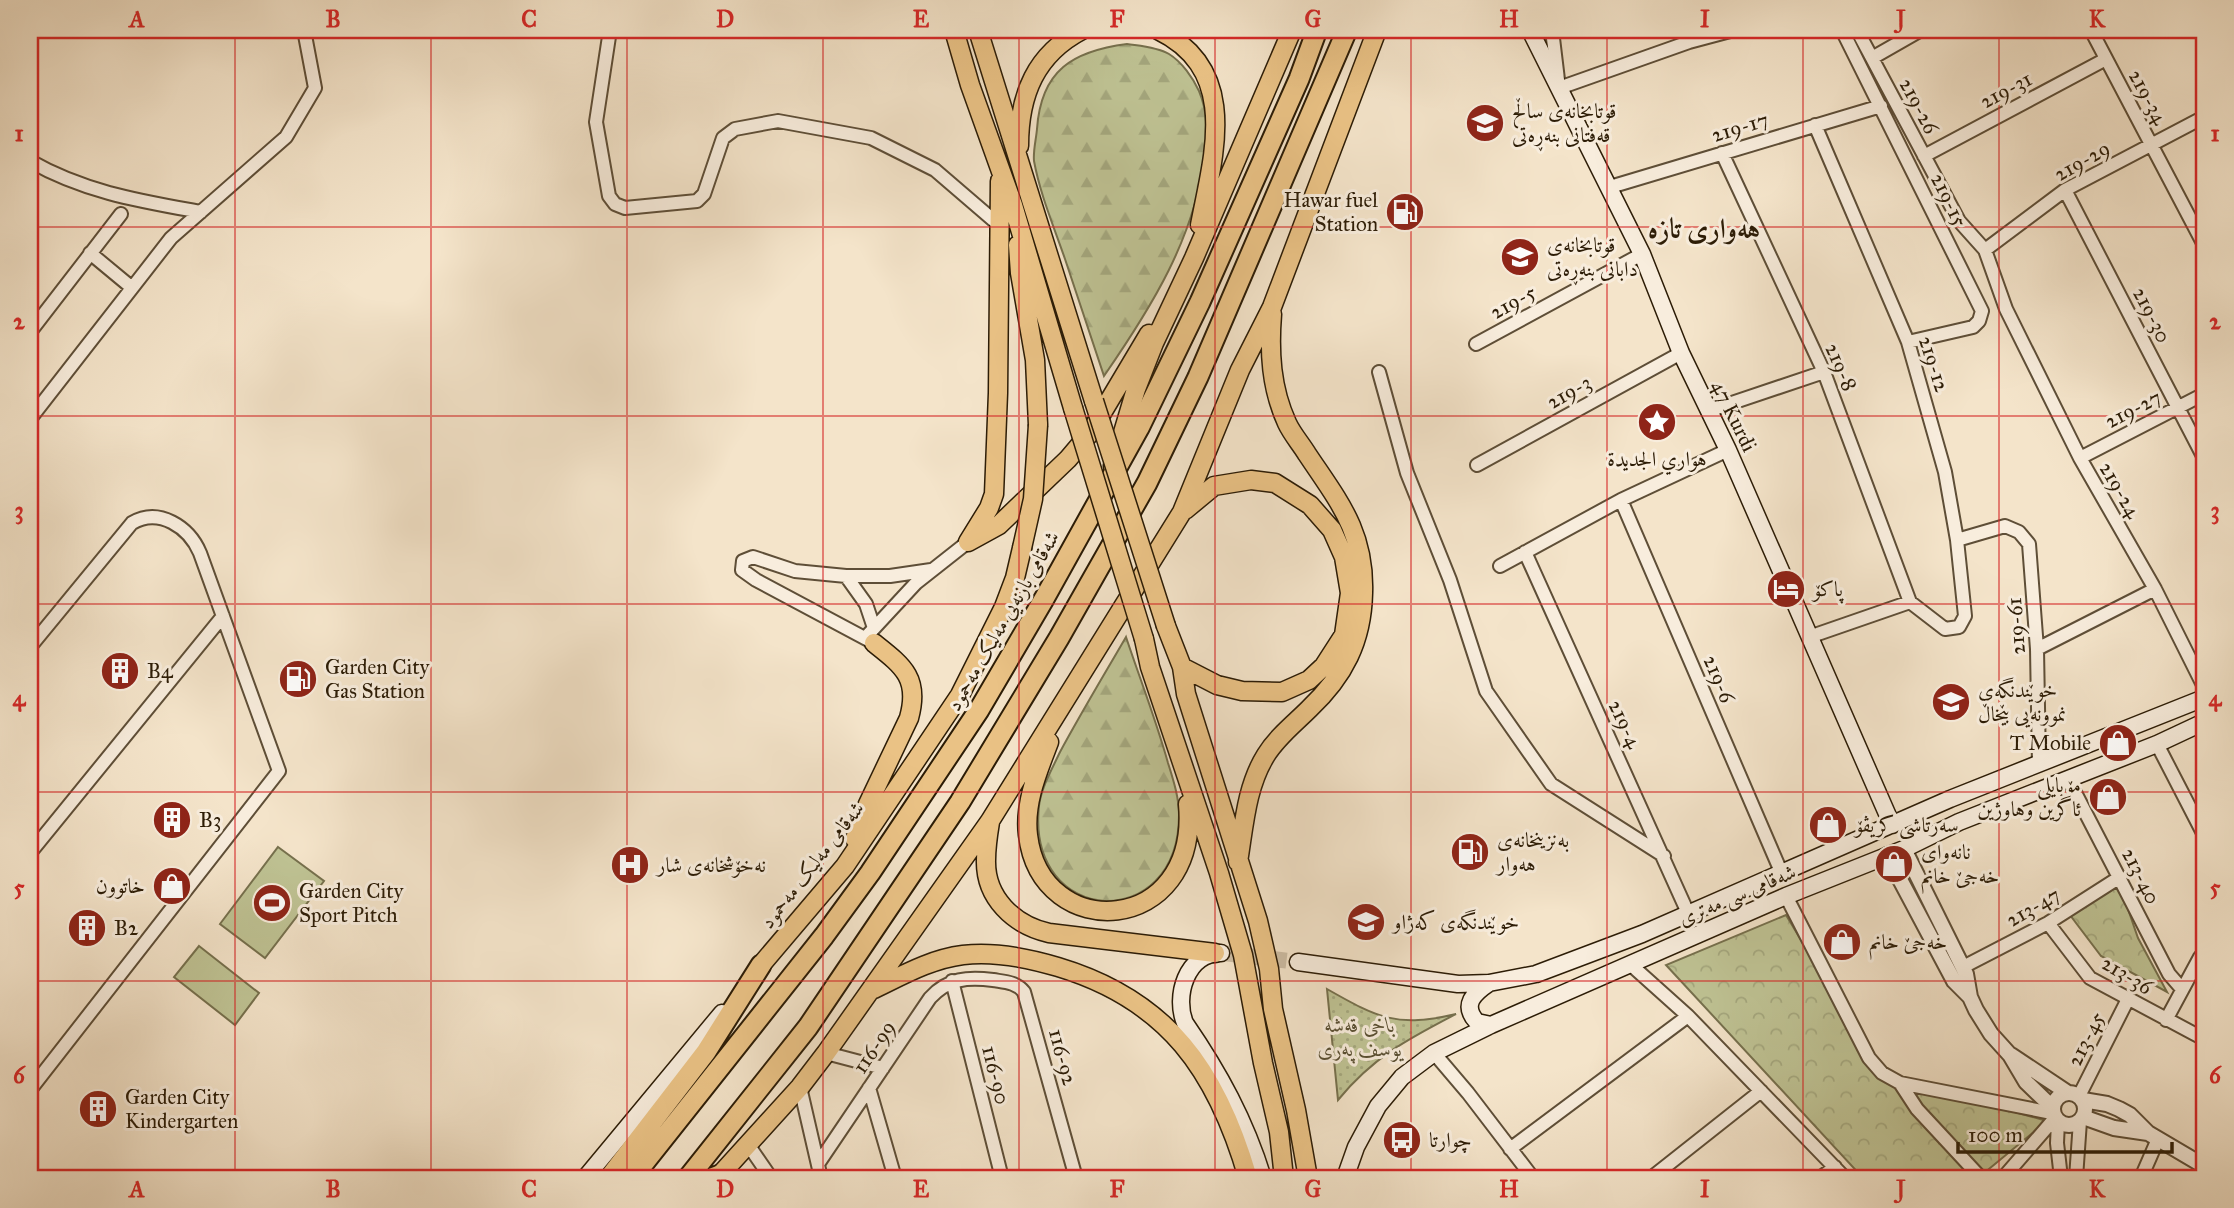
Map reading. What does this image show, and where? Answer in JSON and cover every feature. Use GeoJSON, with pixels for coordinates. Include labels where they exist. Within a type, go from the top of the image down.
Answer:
{"type":"FeatureCollection","features":[{"type":"Feature","properties":{"kind":"highway","name":"شەقامی بازنەیی مەلیک مەحمود"},"geometry":{"type":"LineString","coordinates":[[632,1178],[817,946],[870,873],[979,710],[1045,599],[1139,428],[1200,302],[1299,79],[1317,30]]}},
{"type":"Feature","properties":{"kind":"highway"},"geometry":{"type":"LineString","coordinates":[[688,1178],[808,1027],[960,802],[1059,638],[1147,483],[1198,377],[1347,30]]}},
{"type":"Feature","properties":{"kind":"highway"},"geometry":{"type":"LineString","coordinates":[[609,1178],[706,1052],[761,965]]}},
{"type":"Feature","properties":{"kind":"main road"},"geometry":{"type":"LineString","coordinates":[[954,30],[970,85],[1019,224],[1144,639],[1150,667],[1219,873],[1243,955],[1262,1063],[1279,1132],[1284,1178]]}},
{"type":"Feature","properties":{"kind":"main road"},"geometry":{"type":"LineString","coordinates":[[978,30],[1166,626],[1182,667],[1185,694],[1258,921],[1308,1178]]}},
{"type":"Feature","properties":{"kind":"main road"},"geometry":{"type":"LineString","coordinates":[[1019,160],[1024,101],[1035,72],[1053,48],[1082,30]]}},
{"type":"Feature","properties":{"kind":"main road"},"geometry":{"type":"LineString","coordinates":[[1157,30],[1185,47],[1196,59],[1205,73],[1215,106],[1215,147],[1194,258]]}},
{"type":"Feature","properties":{"kind":"main road"},"geometry":{"type":"LineString","coordinates":[[1109,482],[1136,389],[1292,30]]}},
{"type":"Feature","properties":{"kind":"main road"},"geometry":{"type":"LineString","coordinates":[[717,1177],[749,1146],[827,1053],[990,821],[1182,512],[1240,370],[1272,307],[1377,30]]}},
{"type":"Feature","properties":{"kind":"main road","name":"47 Kurdi"},"geometry":{"type":"LineString","coordinates":[[1530,30],[1642,254],[1681,353],[1728,450],[1892,825]]}},
{"type":"Feature","properties":{"kind":"main road"},"geometry":{"type":"LineString","coordinates":[[968,541],[989,508],[994,494],[998,393],[1000,170]]}},
{"type":"Feature","properties":{"kind":"main road","name":"شەقامی مەلیک مەحمود"},"geometry":{"type":"LineString","coordinates":[[585,1178],[845,866],[960,695],[1004,607],[1015,578],[1033,499],[1038,425],[1035,360],[1019,265],[1019,224]]}},
{"type":"Feature","properties":{"kind":"main road"},"geometry":{"type":"LineString","coordinates":[[968,541],[999,525],[1068,459],[1090,433],[1173,299]]}},
{"type":"Feature","properties":{"kind":"main road"},"geometry":{"type":"LineString","coordinates":[[1238,862],[1251,785],[1265,756],[1276,741],[1339,676],[1359,633],[1363,593],[1362,558],[1351,522],[1287,424],[1273,383],[1270,345],[1272,307]]}},
{"type":"Feature","properties":{"kind":"main road"},"geometry":{"type":"LineString","coordinates":[[1182,512],[1214,486],[1251,480],[1275,484],[1310,505],[1332,530],[1344,557],[1350,593],[1344,635],[1324,666],[1309,680],[1282,692],[1242,691],[1217,685],[1182,667]]}},
{"type":"Feature","properties":{"kind":"main road"},"geometry":{"type":"LineString","coordinates":[[845,866],[868,804],[904,730],[913,704],[913,688],[907,674],[871,636]]}},
{"type":"Feature","properties":{"kind":"main road","name":"شەقامی سی مەتری"},"geometry":{"type":"LineString","coordinates":[[1298,962],[1442,983],[1489,983],[1536,974],[1642,934],[1950,799],[2204,698]]}},
{"type":"Feature","properties":{"kind":"main road"},"geometry":{"type":"LineString","coordinates":[[1063,706],[1029,800],[1028,834],[1034,859],[1044,880],[1057,892],[1088,909],[1115,911],[1140,906],[1157,895],[1173,879],[1182,861],[1190,825],[1185,769]]}},
{"type":"Feature","properties":{"kind":"main road","name":"شەقامی سی مەتری"},"geometry":{"type":"LineString","coordinates":[[1346,1178],[1356,1147],[1378,1106],[1402,1077],[1434,1053],[1491,1025],[1786,896],[1904,849],[1959,822],[2157,744],[2204,722]]}},
{"type":"Feature","properties":{"kind":"main road"},"geometry":{"type":"LineString","coordinates":[[2009,775],[2005,780],[2005,792],[2020,800]]}},
{"type":"Feature","properties":{"kind":"main road"},"geometry":{"type":"LineString","coordinates":[[1950,799],[1961,802],[1964,807],[1963,818],[1959,822]]}},
{"type":"Feature","properties":{"kind":"main road"},"geometry":{"type":"LineString","coordinates":[[990,821],[985,862],[988,881],[1007,912],[1026,926],[1049,933],[1219,953]]}},
{"type":"Feature","properties":{"kind":"main road"},"geometry":{"type":"LineString","coordinates":[[1219,953],[1199,962],[1186,978],[1180,995],[1180,1011],[1230,1094],[1250,1139],[1263,1178]]}},
{"type":"Feature","properties":{"kind":"main road"},"geometry":{"type":"LineString","coordinates":[[871,991],[940,960],[986,954],[1013,956],[1048,964],[1078,973],[1113,989],[1149,1012],[1189,1050],[1222,1110],[1248,1178]]}},
{"type":"Feature","properties":{"kind":"main road"},"geometry":{"type":"LineString","coordinates":[[1489,983],[1475,992],[1469,1004],[1469,1011],[1477,1022],[1491,1025]]}},
{"type":"Feature","properties":{"kind":"street"},"geometry":{"type":"LineString","coordinates":[[30,419],[171,238],[286,137],[315,88],[304,30]]}},
{"type":"Feature","properties":{"kind":"street"},"geometry":{"type":"LineString","coordinates":[[610,30],[596,122],[609,196],[615,204],[625,208],[697,201],[704,194],[723,138],[728,132],[735,128],[778,121],[872,138],[935,170],[999,225]]}},
{"type":"Feature","properties":{"kind":"street"},"geometry":{"type":"LineString","coordinates":[[1552,30],[1559,88],[1688,36],[1734,30]]}},
{"type":"Feature","properties":{"kind":"street","name":"219-15"},"geometry":{"type":"LineString","coordinates":[[1842,30],[1982,311],[1979,321],[1973,327],[1908,342]]}},
{"type":"Feature","properties":{"kind":"street","name":"219-26"},"geometry":{"type":"LineString","coordinates":[[1857,30],[1959,222],[1985,250],[2006,309]]}},
{"type":"Feature","properties":{"kind":"street"},"geometry":{"type":"LineString","coordinates":[[1872,58],[1921,30]]}},
{"type":"Feature","properties":{"kind":"street","name":"219-34"},"geometry":{"type":"LineString","coordinates":[[2091,30],[2204,245]]}},
{"type":"Feature","properties":{"kind":"street","name":"219-31"},"geometry":{"type":"LineString","coordinates":[[1924,156],[2106,58]]}},
{"type":"Feature","properties":{"kind":"street","name":"219-17"},"geometry":{"type":"LineString","coordinates":[[1610,187],[1881,106]]}},
{"type":"Feature","properties":{"kind":"street","name":"219-29"},"geometry":{"type":"LineString","coordinates":[[1985,250],[2065,190],[2204,117]]}},
{"type":"Feature","properties":{"kind":"street","name":"219-12"},"geometry":{"type":"LineString","coordinates":[[1815,125],[1908,342],[1945,472],[1957,540],[1965,616],[1959,627],[1945,629],[1910,602]]}},
{"type":"Feature","properties":{"kind":"street","name":"219-8"},"geometry":{"type":"LineString","coordinates":[[1721,153],[1824,372],[1910,602]]}},
{"type":"Feature","properties":{"kind":"street"},"geometry":{"type":"LineString","coordinates":[[30,161],[59,177],[123,198],[201,212]]}},
{"type":"Feature","properties":{"kind":"street","name":"219-30"},"geometry":{"type":"LineString","coordinates":[[2065,190],[2204,458]]}},
{"type":"Feature","properties":{"kind":"street"},"geometry":{"type":"LineString","coordinates":[[30,332],[121,214]]}},
{"type":"Feature","properties":{"kind":"street"},"geometry":{"type":"LineString","coordinates":[[90,253],[131,287]]}},
{"type":"Feature","properties":{"kind":"street","name":"219-5"},"geometry":{"type":"LineString","coordinates":[[1476,344],[1642,254]]}},
{"type":"Feature","properties":{"kind":"street","name":"219-24"},"geometry":{"type":"LineString","coordinates":[[2006,309],[2080,458],[2201,670],[2204,687]]}},
{"type":"Feature","properties":{"kind":"street","name":"219-3"},"geometry":{"type":"LineString","coordinates":[[1477,465],[1681,353]]}},
{"type":"Feature","properties":{"kind":"street"},"geometry":{"type":"LineString","coordinates":[[1379,372],[1407,473],[1450,580],[1486,691],[1550,784],[1664,856]]}},
{"type":"Feature","properties":{"kind":"street"},"geometry":{"type":"LineString","coordinates":[[1708,411],[1824,372]]}},
{"type":"Feature","properties":{"kind":"street","name":"219-27"},"geometry":{"type":"LineString","coordinates":[[2080,458],[2204,394]]}},
{"type":"Feature","properties":{"kind":"street"},"geometry":{"type":"LineString","coordinates":[[1500,566],[1621,500],[1728,450]]}},
{"type":"Feature","properties":{"kind":"street","name":"219-6"},"geometry":{"type":"LineString","coordinates":[[1621,500],[1782,874]]}},
{"type":"Feature","properties":{"kind":"street"},"geometry":{"type":"LineString","coordinates":[[30,647],[125,529],[146,516],[173,523],[192,538],[200,553],[279,771],[30,1090]]}},
{"type":"Feature","properties":{"kind":"street","name":"219-61"},"geometry":{"type":"LineString","coordinates":[[1957,540],[2005,526],[2019,532],[2029,544],[2037,649],[2039,764]]}},
{"type":"Feature","properties":{"kind":"street"},"geometry":{"type":"LineString","coordinates":[[871,636],[901,597],[968,541]]}},
{"type":"Feature","properties":{"kind":"street","name":"219-4"},"geometry":{"type":"LineString","coordinates":[[1525,552],[1688,913]]}},
{"type":"Feature","properties":{"kind":"street"},"geometry":{"type":"LineString","coordinates":[[871,636],[756,580],[744,572],[741,564],[746,558],[753,557],[795,571],[846,576],[890,576],[931,570]]}},
{"type":"Feature","properties":{"kind":"street"},"geometry":{"type":"LineString","coordinates":[[846,576],[866,604],[871,636]]}},
{"type":"Feature","properties":{"kind":"street"},"geometry":{"type":"LineString","coordinates":[[2037,649],[2155,589]]}},
{"type":"Feature","properties":{"kind":"street"},"geometry":{"type":"LineString","coordinates":[[1809,637],[1910,602]]}},
{"type":"Feature","properties":{"kind":"street"},"geometry":{"type":"LineString","coordinates":[[30,853],[223,616]]}},
{"type":"Feature","properties":{"kind":"street"},"geometry":{"type":"LineString","coordinates":[[2157,744],[2204,835]]}},
{"type":"Feature","properties":{"kind":"street","name":"213-40"},"geometry":{"type":"LineString","coordinates":[[2068,779],[2169,974],[2182,989]]}},
{"type":"Feature","properties":{"kind":"street"},"geometry":{"type":"LineString","coordinates":[[1904,849],[1963,967],[1969,981],[1970,997]]}},
{"type":"Feature","properties":{"kind":"street"},"geometry":{"type":"LineString","coordinates":[[1887,855],[1954,981],[1970,997],[1991,1034],[2010,1055],[2026,1082],[2054,1115],[2069,1126],[2081,1119],[2153,1136]]}},
{"type":"Feature","properties":{"kind":"street","name":"213-47"},"geometry":{"type":"LineString","coordinates":[[1963,967],[2048,923],[2120,877]]}},
{"type":"Feature","properties":{"kind":"street"},"geometry":{"type":"LineString","coordinates":[[1786,896],[1869,1058],[1882,1073],[1899,1083],[2054,1115]]}},
{"type":"Feature","properties":{"kind":"street","name":"213-36"},"geometry":{"type":"LineString","coordinates":[[2048,923],[2090,978],[2204,1039]]}},
{"type":"Feature","properties":{"kind":"street"},"geometry":{"type":"LineString","coordinates":[[2166,1020],[2200,957]]}},
{"type":"Feature","properties":{"kind":"street"},"geometry":{"type":"LineString","coordinates":[[1630,964],[1688,1016],[1845,1178]]}},
{"type":"Feature","properties":{"kind":"street","name":"116-92"},"geometry":{"type":"LineString","coordinates":[[952,981],[980,978],[1015,984],[1024,992],[1076,1178]]}},
{"type":"Feature","properties":{"kind":"street","name":"116-99"},"geometry":{"type":"LineString","coordinates":[[818,1164],[930,998],[952,981]]}},
{"type":"Feature","properties":{"kind":"street","name":"116-90"},"geometry":{"type":"LineString","coordinates":[[952,981],[1002,1178]]}},
{"type":"Feature","properties":{"kind":"street","name":"213-45"},"geometry":{"type":"LineString","coordinates":[[2076,1096],[2128,999]]}},
{"type":"Feature","properties":{"kind":"street"},"geometry":{"type":"LineString","coordinates":[[1510,1149],[1688,1016]]}},
{"type":"Feature","properties":{"kind":"street"},"geometry":{"type":"LineString","coordinates":[[827,1053],[883,1068]]}},
{"type":"Feature","properties":{"kind":"street"},"geometry":{"type":"LineString","coordinates":[[1434,1053],[1534,1178]]}},
{"type":"Feature","properties":{"kind":"street"},"geometry":{"type":"LineString","coordinates":[[2010,1055],[2076,1096],[2085,1106],[2081,1119],[2076,1178]]}},
{"type":"Feature","properties":{"kind":"street"},"geometry":{"type":"LineString","coordinates":[[1899,1083],[1917,1108],[1981,1178]]}},
{"type":"Feature","properties":{"kind":"street"},"geometry":{"type":"LineString","coordinates":[[800,1087],[821,1178]]}},
{"type":"Feature","properties":{"kind":"street"},"geometry":{"type":"LineString","coordinates":[[869,1088],[895,1178]]}},
{"type":"Feature","properties":{"kind":"street"},"geometry":{"type":"LineString","coordinates":[[1651,1178],[1760,1091]]}},
{"type":"Feature","properties":{"kind":"street"},"geometry":{"type":"LineString","coordinates":[[2061,1178],[2054,1115],[2057,1097],[2076,1096],[2119,1108],[2153,1136],[2204,1166]]}},
{"type":"Feature","properties":{"kind":"street"},"geometry":{"type":"LineString","coordinates":[[2007,1177],[2054,1115]]}},
{"type":"Feature","properties":{"kind":"street"},"geometry":{"type":"LineString","coordinates":[[2141,1178],[2153,1136]]}},
{"type":"Feature","properties":{"kind":"street"},"geometry":{"type":"LineString","coordinates":[[749,1146],[771,1178]]}},
{"type":"Feature","properties":{"kind":"street"},"geometry":{"type":"LineString","coordinates":[[1820,1178],[1835,1167]]}},
{"type":"Feature","properties":{"kind":"green space"},"geometry":{"type":"Polygon","coordinates":[[[1127,44],[1164,52],[1174,57],[1187,71],[1199,91],[1204,107],[1206,146],[1200,185],[1181,243],[1154,298],[1104,376],[1044,198],[1034,153],[1040,109],[1053,78],[1076,58],[1108,47],[1127,44]]]}},
{"type":"Feature","properties":{"kind":"green space"},"geometry":{"type":"Polygon","coordinates":[[[1126,637],[1172,775],[1179,815],[1172,854],[1155,881],[1131,897],[1104,901],[1078,894],[1055,875],[1041,846],[1039,806],[1044,785],[1060,752],[1126,637]]]}},
{"type":"Feature","properties":{"kind":"green space","name":"Garden City Sport Pitch"},"geometry":{"type":"Polygon","coordinates":[[[278,847],[324,881],[265,958],[220,924],[278,847]]]}},
{"type":"Feature","properties":{"kind":"green space"},"geometry":{"type":"Polygon","coordinates":[[[2119,883],[2138,938],[2167,992],[2101,956],[2070,915],[2119,883]]]}},
{"type":"Feature","properties":{"kind":"green space"},"geometry":{"type":"Polygon","coordinates":[[[1786,915],[1882,1075],[2047,1121],[1978,1178],[1863,1178],[1666,965],[1786,915]]]}},
{"type":"Feature","properties":{"kind":"green space"},"geometry":{"type":"Polygon","coordinates":[[[199,946],[259,993],[235,1025],[174,977],[199,946]]]}},
{"type":"Feature","properties":{"kind":"green space","name":"باخی قەشە یوسف پەری"},"geometry":{"type":"Polygon","coordinates":[[[1327,989],[1388,1018],[1418,1020],[1456,1014],[1378,1060],[1338,1100],[1327,989]]]}},
{"type":"Feature","properties":{"kind":"tunnel"},"geometry":{"type":"LineString","coordinates":[[1223,953],[1298,962]]}},
{"type":"Feature","properties":{"kind":"place","name":"قوتابخانەی ساڵح قەفتانی بنەڕەتی"},"geometry":{"type":"Point","coordinates":[1485,123]}},
{"type":"Feature","properties":{"kind":"place","name":"Hawar fuel Station"},"geometry":{"type":"Point","coordinates":[1405,212]}},
{"type":"Feature","properties":{"kind":"place","name":"قوتابخانەی دابانی بنەڕەتی"},"geometry":{"type":"Point","coordinates":[1520,257]}},
{"type":"Feature","properties":{"kind":"place","name":"هواري الجديدة"},"geometry":{"type":"Point","coordinates":[1657,422]}},
{"type":"Feature","properties":{"kind":"place","name":"پاکۆ"},"geometry":{"type":"Point","coordinates":[1786,589]}},
{"type":"Feature","properties":{"kind":"place","name":"B4"},"geometry":{"type":"Point","coordinates":[120,671]}},
{"type":"Feature","properties":{"kind":"place","name":"Garden City Gas Station"},"geometry":{"type":"Point","coordinates":[298,679]}},
{"type":"Feature","properties":{"kind":"place","name":"خوێندنگەی نموونەیی بێخاڵ"},"geometry":{"type":"Point","coordinates":[1951,702]}},
{"type":"Feature","properties":{"kind":"place","name":"T Mobile"},"geometry":{"type":"Point","coordinates":[2118,743]}},
{"type":"Feature","properties":{"kind":"place","name":"مۆبایلی ئاگرین وهاوژین"},"geometry":{"type":"Point","coordinates":[2108,797]}},
{"type":"Feature","properties":{"kind":"place","name":"B3"},"geometry":{"type":"Point","coordinates":[172,820]}},
{"type":"Feature","properties":{"kind":"place","name":"سەرتاشی کریڤۆ"},"geometry":{"type":"Point","coordinates":[1828,825]}},
{"type":"Feature","properties":{"kind":"place","name":"بەنزینخانەی هەوار"},"geometry":{"type":"Point","coordinates":[1470,852]}},
{"type":"Feature","properties":{"kind":"place","name":"نانەوای خەجێ خانم"},"geometry":{"type":"Point","coordinates":[1894,864]}},
{"type":"Feature","properties":{"kind":"place","name":"نەخۆشخانەی شار"},"geometry":{"type":"Point","coordinates":[630,865]}},
{"type":"Feature","properties":{"kind":"place","name":"خاتوون"},"geometry":{"type":"Point","coordinates":[172,886]}},
{"type":"Feature","properties":{"kind":"place","name":"Garden City Sport Pitch"},"geometry":{"type":"Point","coordinates":[272,903]}},
{"type":"Feature","properties":{"kind":"place","name":"خوێندنگەی کەژاو"},"geometry":{"type":"Point","coordinates":[1366,922]}},
{"type":"Feature","properties":{"kind":"place","name":"B2"},"geometry":{"type":"Point","coordinates":[87,928]}},
{"type":"Feature","properties":{"kind":"place","name":"خەجێ خانم"},"geometry":{"type":"Point","coordinates":[1842,942]}},
{"type":"Feature","properties":{"kind":"place","name":"Garden City Kindergarten"},"geometry":{"type":"Point","coordinates":[98,1109]}},
{"type":"Feature","properties":{"kind":"place","name":"چوارتا"},"geometry":{"type":"Point","coordinates":[1402,1140]}},
{"type":"Feature","properties":{"kind":"district","name":"هەواری تازە"},"geometry":{"type":"Point","coordinates":[1704,228]}}]}
